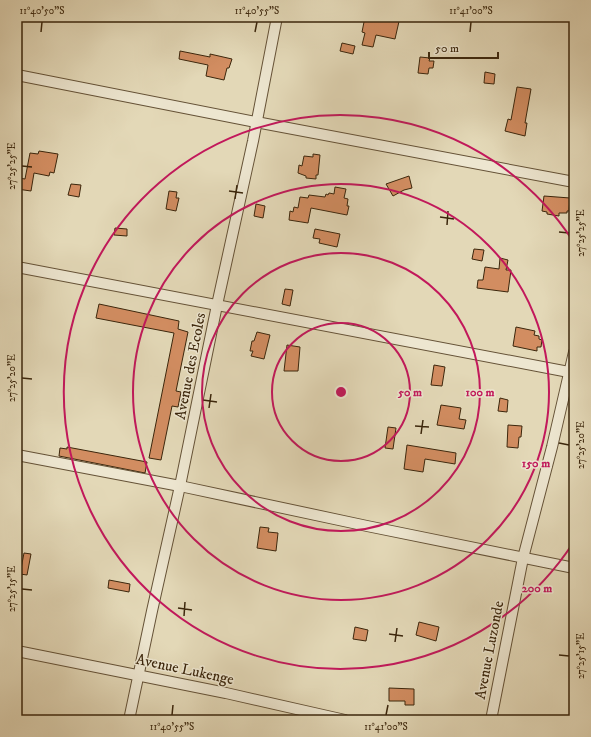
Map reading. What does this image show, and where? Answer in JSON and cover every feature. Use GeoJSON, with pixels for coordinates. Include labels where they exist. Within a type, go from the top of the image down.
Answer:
{"type":"FeatureCollection","features":[{"type":"Feature","properties":{"kind":"street","name":"Avenue des Ecoles"},"geometry":{"type":"LineString","coordinates":[[129,720],[180,486],[277,17]]}},
{"type":"Feature","properties":{"kind":"street"},"geometry":{"type":"LineString","coordinates":[[17,75],[574,182]]}},
{"type":"Feature","properties":{"kind":"street"},"geometry":{"type":"LineString","coordinates":[[17,267],[572,372]]}},
{"type":"Feature","properties":{"kind":"street","name":"Avenue Luzonde"},"geometry":{"type":"LineString","coordinates":[[491,720],[523,558],[572,372],[574,352]]}},
{"type":"Feature","properties":{"kind":"street"},"geometry":{"type":"LineString","coordinates":[[17,454],[180,486],[360,525],[574,568]]}},
{"type":"Feature","properties":{"kind":"street","name":"Avenue Lukenge"},"geometry":{"type":"LineString","coordinates":[[17,651],[226,693],[346,720]]}},
{"type":"Feature","properties":{"kind":"building"},"geometry":{"type":"Polygon","coordinates":[[[365,17],[400,17],[395,39],[376,35],[373,47],[362,45],[365,33],[362,32],[365,17]]]}},
{"type":"Feature","properties":{"kind":"building"},"geometry":{"type":"Polygon","coordinates":[[[342,43],[355,46],[353,54],[340,51],[342,43]]]}},
{"type":"Feature","properties":{"kind":"building"},"geometry":{"type":"Polygon","coordinates":[[[180,51],[210,57],[210,54],[232,59],[229,68],[227,68],[224,80],[206,76],[208,65],[179,59],[180,51]]]}},
{"type":"Feature","properties":{"kind":"building"},"geometry":{"type":"Polygon","coordinates":[[[420,57],[430,58],[429,61],[434,61],[433,68],[429,68],[428,74],[418,73],[420,57]]]}},
{"type":"Feature","properties":{"kind":"building"},"geometry":{"type":"Polygon","coordinates":[[[485,72],[495,74],[494,84],[484,83],[485,72]]]}},
{"type":"Feature","properties":{"kind":"building"},"geometry":{"type":"Polygon","coordinates":[[[517,87],[531,89],[525,123],[527,123],[525,136],[505,131],[508,119],[511,120],[517,87]]]}},
{"type":"Feature","properties":{"kind":"building"},"geometry":{"type":"Polygon","coordinates":[[[39,151],[58,154],[54,173],[50,172],[49,176],[34,173],[31,191],[17,189],[19,178],[25,179],[30,153],[38,154],[39,151]]]}},
{"type":"Feature","properties":{"kind":"building"},"geometry":{"type":"Polygon","coordinates":[[[313,154],[320,155],[318,175],[316,175],[316,179],[306,178],[306,176],[298,173],[299,165],[302,166],[304,156],[313,157],[313,154]]]}},
{"type":"Feature","properties":{"kind":"building"},"geometry":{"type":"Polygon","coordinates":[[[409,176],[412,188],[404,190],[393,196],[386,184],[409,176]]]}},
{"type":"Feature","properties":{"kind":"building"},"geometry":{"type":"Polygon","coordinates":[[[71,184],[81,185],[79,197],[68,195],[71,184]]]}},
{"type":"Feature","properties":{"kind":"building"},"geometry":{"type":"Polygon","coordinates":[[[335,187],[346,189],[344,198],[348,199],[347,206],[349,206],[347,215],[311,208],[308,223],[289,220],[290,211],[293,212],[294,207],[298,208],[300,197],[308,198],[309,195],[325,197],[326,194],[328,195],[329,193],[334,194],[335,187]]]}},
{"type":"Feature","properties":{"kind":"building"},"geometry":{"type":"Polygon","coordinates":[[[169,191],[177,192],[176,198],[179,198],[176,211],[166,209],[169,191]]]}},
{"type":"Feature","properties":{"kind":"building"},"geometry":{"type":"Polygon","coordinates":[[[544,196],[570,198],[569,211],[567,211],[567,213],[559,213],[559,216],[547,214],[547,212],[542,211],[544,196]]]}},
{"type":"Feature","properties":{"kind":"building"},"geometry":{"type":"Polygon","coordinates":[[[256,204],[265,206],[263,218],[254,216],[256,204]]]}},
{"type":"Feature","properties":{"kind":"building"},"geometry":{"type":"Polygon","coordinates":[[[115,228],[127,229],[127,236],[114,235],[115,228]]]}},
{"type":"Feature","properties":{"kind":"building"},"geometry":{"type":"Polygon","coordinates":[[[315,229],[340,234],[337,247],[319,243],[320,239],[313,238],[315,229]]]}},
{"type":"Feature","properties":{"kind":"building"},"geometry":{"type":"Polygon","coordinates":[[[474,249],[484,250],[482,261],[472,259],[474,249]]]}},
{"type":"Feature","properties":{"kind":"building"},"geometry":{"type":"Polygon","coordinates":[[[500,258],[508,260],[506,270],[511,270],[508,292],[477,288],[478,280],[483,280],[485,267],[499,269],[500,258]]]}},
{"type":"Feature","properties":{"kind":"building"},"geometry":{"type":"Polygon","coordinates":[[[285,289],[293,290],[290,306],[282,304],[285,289]]]}},
{"type":"Feature","properties":{"kind":"building"},"geometry":{"type":"Polygon","coordinates":[[[99,304],[179,321],[178,329],[188,332],[176,391],[181,392],[178,407],[172,406],[161,460],[149,458],[174,333],[96,318],[99,304]]]}},
{"type":"Feature","properties":{"kind":"building"},"geometry":{"type":"Polygon","coordinates":[[[516,327],[535,331],[534,335],[539,336],[539,339],[542,340],[541,347],[537,347],[537,351],[513,346],[516,327]]]}},
{"type":"Feature","properties":{"kind":"building"},"geometry":{"type":"Polygon","coordinates":[[[257,332],[270,335],[264,359],[251,356],[253,351],[250,351],[252,341],[254,341],[257,332]]]}},
{"type":"Feature","properties":{"kind":"building"},"geometry":{"type":"Polygon","coordinates":[[[287,345],[300,347],[298,371],[284,371],[287,345]]]}},
{"type":"Feature","properties":{"kind":"building"},"geometry":{"type":"Polygon","coordinates":[[[434,365],[445,367],[442,386],[431,385],[434,365]]]}},
{"type":"Feature","properties":{"kind":"building"},"geometry":{"type":"Polygon","coordinates":[[[500,398],[508,400],[507,412],[498,411],[500,398]]]}},
{"type":"Feature","properties":{"kind":"building"},"geometry":{"type":"Polygon","coordinates":[[[441,405],[461,408],[459,419],[466,420],[464,429],[437,425],[441,405]]]}},
{"type":"Feature","properties":{"kind":"building"},"geometry":{"type":"Polygon","coordinates":[[[508,425],[522,426],[518,448],[507,447],[508,425]]]}},
{"type":"Feature","properties":{"kind":"building"},"geometry":{"type":"Polygon","coordinates":[[[388,427],[396,428],[393,449],[385,448],[388,427]]]}},
{"type":"Feature","properties":{"kind":"building"},"geometry":{"type":"Polygon","coordinates":[[[407,445],[456,453],[455,464],[425,459],[423,472],[404,469],[407,445]]]}},
{"type":"Feature","properties":{"kind":"building"},"geometry":{"type":"Polygon","coordinates":[[[67,447],[147,462],[145,473],[59,456],[60,448],[67,449],[67,447]]]}},
{"type":"Feature","properties":{"kind":"building"},"geometry":{"type":"Polygon","coordinates":[[[260,527],[269,528],[268,532],[278,533],[276,551],[257,548],[260,527]]]}},
{"type":"Feature","properties":{"kind":"building"},"geometry":{"type":"Polygon","coordinates":[[[24,553],[31,554],[27,575],[20,574],[24,553]]]}},
{"type":"Feature","properties":{"kind":"building"},"geometry":{"type":"Polygon","coordinates":[[[109,580],[130,584],[129,592],[108,588],[109,580]]]}},
{"type":"Feature","properties":{"kind":"building"},"geometry":{"type":"Polygon","coordinates":[[[419,622],[439,627],[436,641],[416,635],[419,622]]]}},
{"type":"Feature","properties":{"kind":"building"},"geometry":{"type":"Polygon","coordinates":[[[355,627],[368,630],[366,641],[353,639],[355,627]]]}},
{"type":"Feature","properties":{"kind":"building"},"geometry":{"type":"Polygon","coordinates":[[[389,688],[414,689],[414,705],[405,705],[405,701],[389,701],[389,688]]]}}]}
